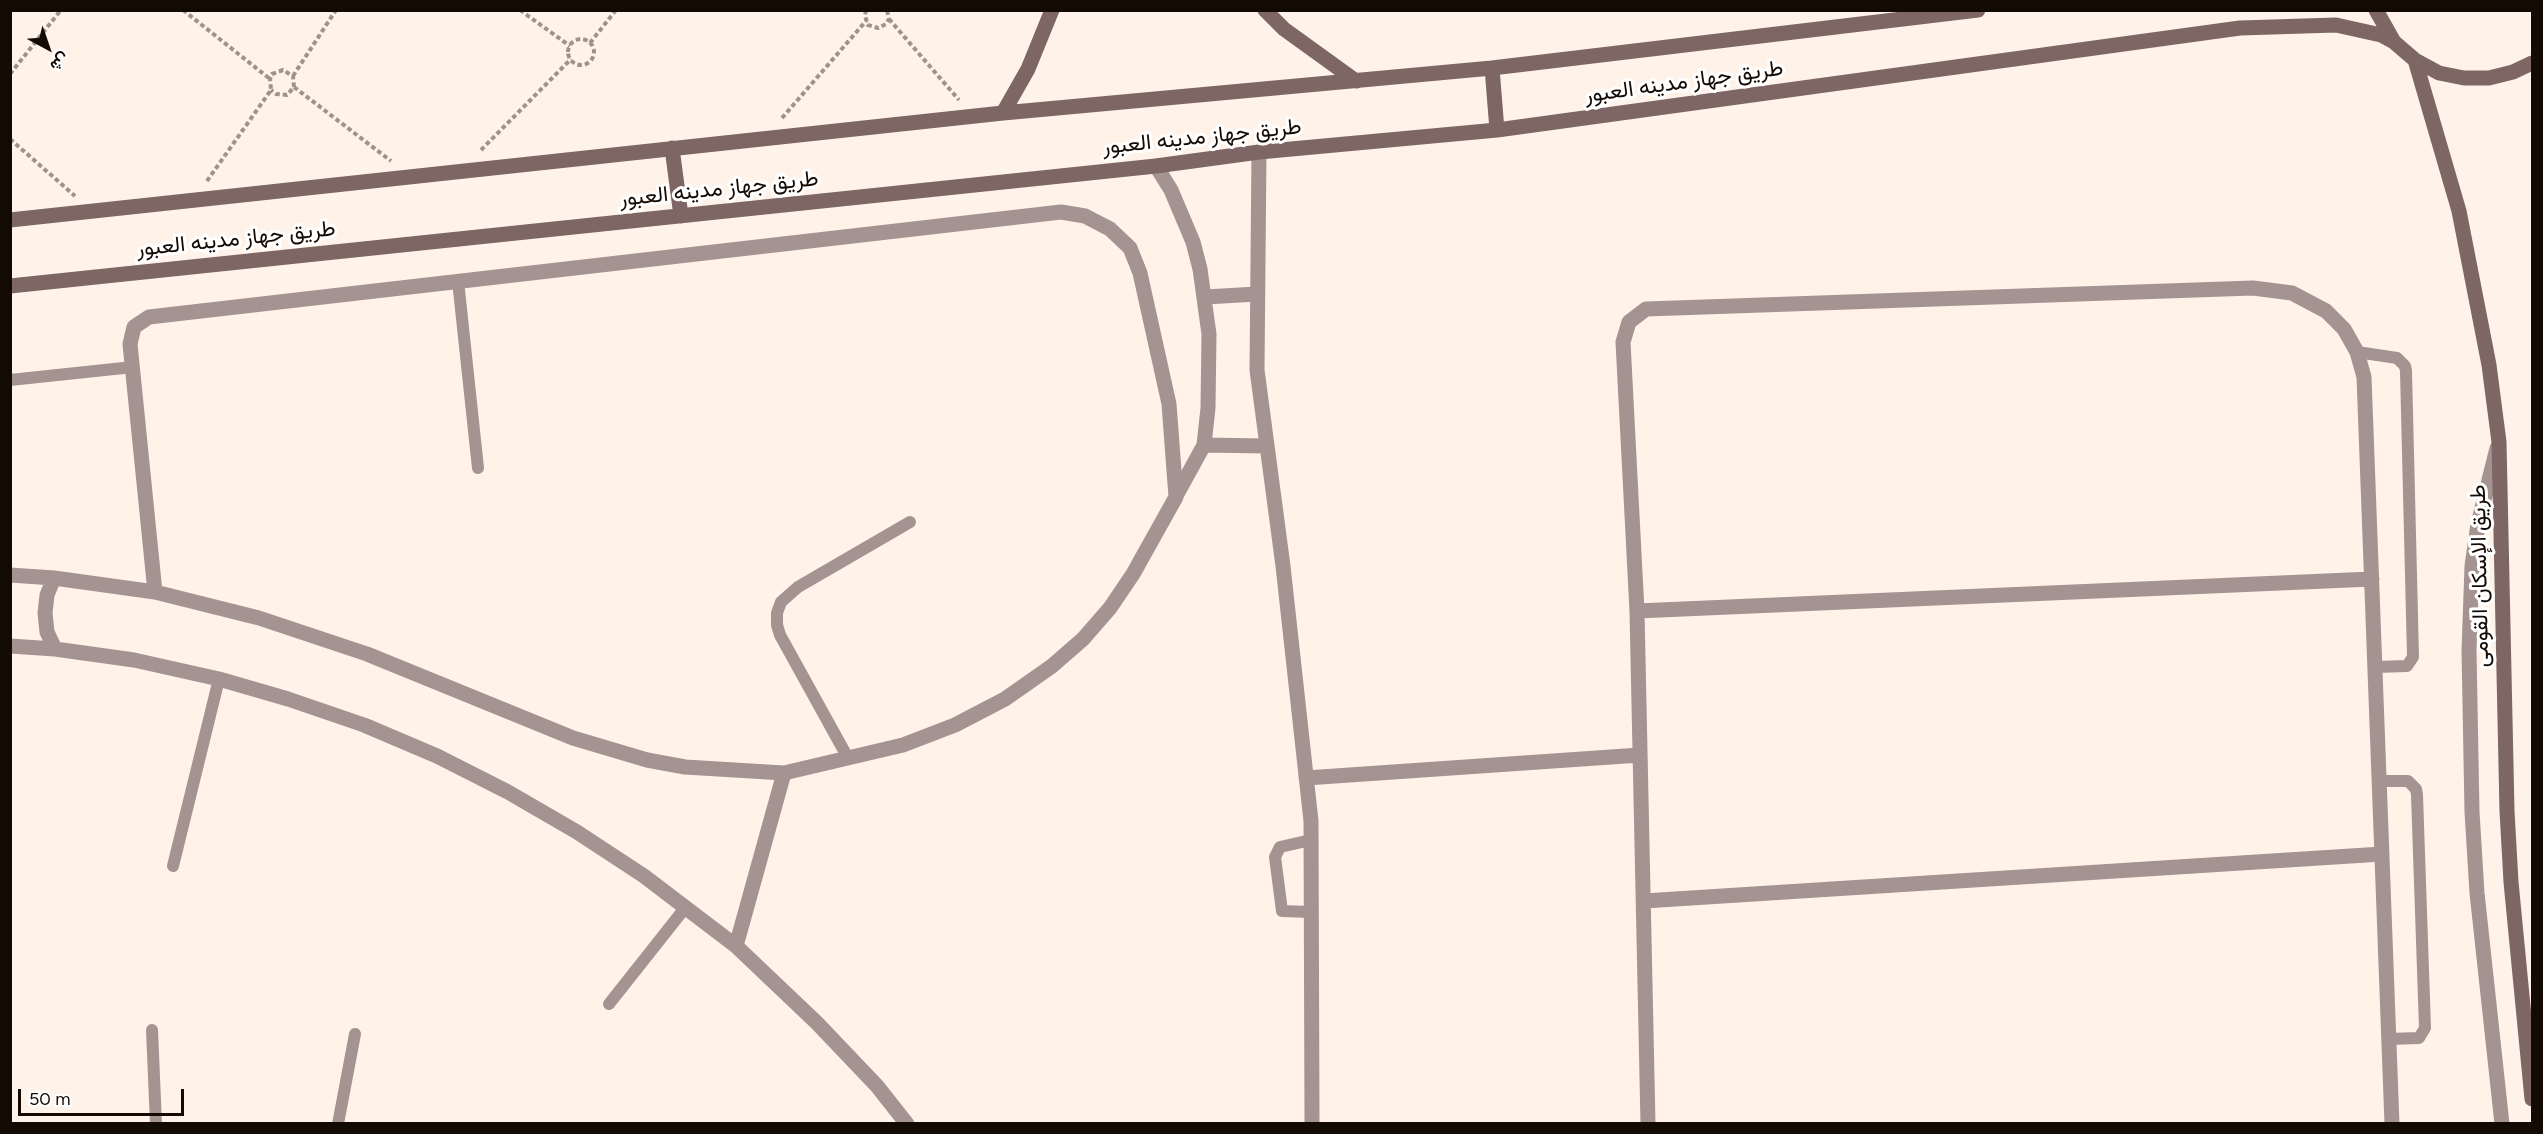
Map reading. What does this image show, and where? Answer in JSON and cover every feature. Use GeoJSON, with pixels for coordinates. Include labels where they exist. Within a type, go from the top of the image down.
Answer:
{"type":"FeatureCollection","features":[{"type":"Feature","properties":{"kind":"main road"},"geometry":{"type":"LineString","coordinates":[[1003,112],[1028,69],[1052,10]]}},
{"type":"Feature","properties":{"kind":"main road"},"geometry":{"type":"LineString","coordinates":[[1265,10],[1284,28],[1356,81]]}},
{"type":"Feature","properties":{"kind":"main road","name":"طريق جهاز مدينه العبور"},"geometry":{"type":"LineString","coordinates":[[10,220],[765,137],[974,117],[1003,112],[1492,68],[1977,10]]}},
{"type":"Feature","properties":{"kind":"main road"},"geometry":{"type":"LineString","coordinates":[[2376,10],[2394,42],[2415,60],[2439,73],[2464,78],[2489,78],[2513,72],[2532,63]]}},
{"type":"Feature","properties":{"kind":"main road","name":"طريق جهاز مدينه العبور"},"geometry":{"type":"LineString","coordinates":[[10,285],[1156,166],[1259,152],[1497,130],[2240,28],[2336,25],[2381,34],[2394,42]]}},
{"type":"Feature","properties":{"kind":"main road","name":"طريق الإسكان القومى"},"geometry":{"type":"LineString","coordinates":[[2415,60],[2439,135],[2459,211],[2489,365],[2499,442],[2508,821],[2512,893],[2532,1099]]}},
{"type":"Feature","properties":{"kind":"main road"},"geometry":{"type":"LineString","coordinates":[[1492,68],[1497,130]]}},
{"type":"Feature","properties":{"kind":"main road"},"geometry":{"type":"LineString","coordinates":[[672,148],[681,216]]}},
{"type":"Feature","properties":{"kind":"street"},"geometry":{"type":"LineString","coordinates":[[1259,152],[1257,370],[1283,566],[1311,840],[1312,1124]]}},
{"type":"Feature","properties":{"kind":"street"},"geometry":{"type":"LineString","coordinates":[[10,575],[54,578],[154,592],[259,618],[367,654],[573,738],[648,760],[685,767],[784,773],[903,745],[955,725],[1005,699],[1052,666],[1083,639],[1110,608],[1133,574],[1204,445],[1209,371],[1205,297],[1189,233],[1170,190],[1156,166]]}},
{"type":"Feature","properties":{"kind":"street"},"geometry":{"type":"LineString","coordinates":[[154,592],[130,335],[141,321],[149,317],[1030,214],[1061,212],[1085,216],[1110,229],[1130,248],[1140,273],[1169,404],[1176,497]]}},
{"type":"Feature","properties":{"kind":"street"},"geometry":{"type":"LineString","coordinates":[[1648,1124],[1636,611],[1623,342],[1629,322],[1646,309],[2253,288],[2292,293],[2326,311],[2344,329],[2357,352],[2364,377],[2392,1124]]}},
{"type":"Feature","properties":{"kind":"street"},"geometry":{"type":"LineString","coordinates":[[1205,297],[1257,294]]}},
{"type":"Feature","properties":{"kind":"street"},"geometry":{"type":"LineString","coordinates":[[2499,442],[2478,524],[2471,587],[2469,650],[2472,812],[2477,893],[2502,1123]]}},
{"type":"Feature","properties":{"kind":"street"},"geometry":{"type":"LineString","coordinates":[[1204,445],[1266,446]]}},
{"type":"Feature","properties":{"kind":"street"},"geometry":{"type":"LineString","coordinates":[[54,578],[47,595],[45,613],[47,632],[54,649]]}},
{"type":"Feature","properties":{"kind":"street"},"geometry":{"type":"LineString","coordinates":[[1636,611],[2372,579]]}},
{"type":"Feature","properties":{"kind":"street"},"geometry":{"type":"LineString","coordinates":[[10,646],[54,649],[134,660],[288,699],[353,721],[437,756],[508,792],[577,832],[644,876],[736,946],[817,1023],[877,1086],[907,1124]]}},
{"type":"Feature","properties":{"kind":"street"},"geometry":{"type":"LineString","coordinates":[[1306,778],[1640,754]]}},
{"type":"Feature","properties":{"kind":"street"},"geometry":{"type":"LineString","coordinates":[[736,946],[784,773]]}},
{"type":"Feature","properties":{"kind":"street"},"geometry":{"type":"LineString","coordinates":[[1644,901],[2382,854]]}},
{"type":"Feature","properties":{"kind":"lane"},"geometry":{"type":"LineString","coordinates":[[458,281],[478,468]]}},
{"type":"Feature","properties":{"kind":"lane"},"geometry":{"type":"LineString","coordinates":[[2357,352],[2397,357],[2402,361],[2406,371],[2413,657],[2407,666],[2375,667]]}},
{"type":"Feature","properties":{"kind":"lane"},"geometry":{"type":"LineString","coordinates":[[10,380],[133,367]]}},
{"type":"Feature","properties":{"kind":"lane"},"geometry":{"type":"LineString","coordinates":[[848,758],[780,635],[777,613],[788,593],[910,522]]}},
{"type":"Feature","properties":{"kind":"lane"},"geometry":{"type":"LineString","coordinates":[[173,866],[219,680]]}},
{"type":"Feature","properties":{"kind":"lane"},"geometry":{"type":"LineString","coordinates":[[2379,781],[2402,780],[2412,785],[2417,795],[2418,818],[2425,1032],[2419,1038],[2389,1039]]}},
{"type":"Feature","properties":{"kind":"lane"},"geometry":{"type":"LineString","coordinates":[[1311,840],[1280,847],[1275,857],[1281,909],[1287,912],[1311,912]]}},
{"type":"Feature","properties":{"kind":"lane"},"geometry":{"type":"LineString","coordinates":[[609,1004],[685,908]]}},
{"type":"Feature","properties":{"kind":"lane"},"geometry":{"type":"LineString","coordinates":[[152,1030],[156,1124]]}},
{"type":"Feature","properties":{"kind":"lane"},"geometry":{"type":"LineString","coordinates":[[338,1124],[355,1034]]}},
{"type":"Feature","properties":{"kind":"path"},"geometry":{"type":"LineString","coordinates":[[10,74],[61,10]]}},
{"type":"Feature","properties":{"kind":"path"},"geometry":{"type":"LineString","coordinates":[[183,10],[270,79]]}},
{"type":"Feature","properties":{"kind":"path"},"geometry":{"type":"LineString","coordinates":[[271,90],[281,96],[287,95],[294,87],[293,75],[336,10]]}},
{"type":"Feature","properties":{"kind":"path"},"geometry":{"type":"LineString","coordinates":[[520,10],[570,46]]}},
{"type":"Feature","properties":{"kind":"path"},"geometry":{"type":"LineString","coordinates":[[590,43],[616,10]]}},
{"type":"Feature","properties":{"kind":"path"},"geometry":{"type":"LineString","coordinates":[[866,11],[868,25],[878,28],[886,24],[887,11]]}},
{"type":"Feature","properties":{"kind":"path"},"geometry":{"type":"LineString","coordinates":[[888,19],[974,117]]}},
{"type":"Feature","properties":{"kind":"path"},"geometry":{"type":"LineString","coordinates":[[765,137],[866,21]]}},
{"type":"Feature","properties":{"kind":"path"},"geometry":{"type":"LineString","coordinates":[[582,39],[590,43],[594,53],[589,62],[579,64],[571,59],[568,53],[570,46],[577,40],[582,39]]}},
{"type":"Feature","properties":{"kind":"path"},"geometry":{"type":"LineString","coordinates":[[461,171],[571,59]]}},
{"type":"Feature","properties":{"kind":"path"},"geometry":{"type":"LineString","coordinates":[[194,200],[271,90],[270,79],[273,74],[283,70],[293,75]]}},
{"type":"Feature","properties":{"kind":"path"},"geometry":{"type":"LineString","coordinates":[[294,87],[411,176]]}},
{"type":"Feature","properties":{"kind":"path"},"geometry":{"type":"LineString","coordinates":[[10,139],[92,211]]}}]}
